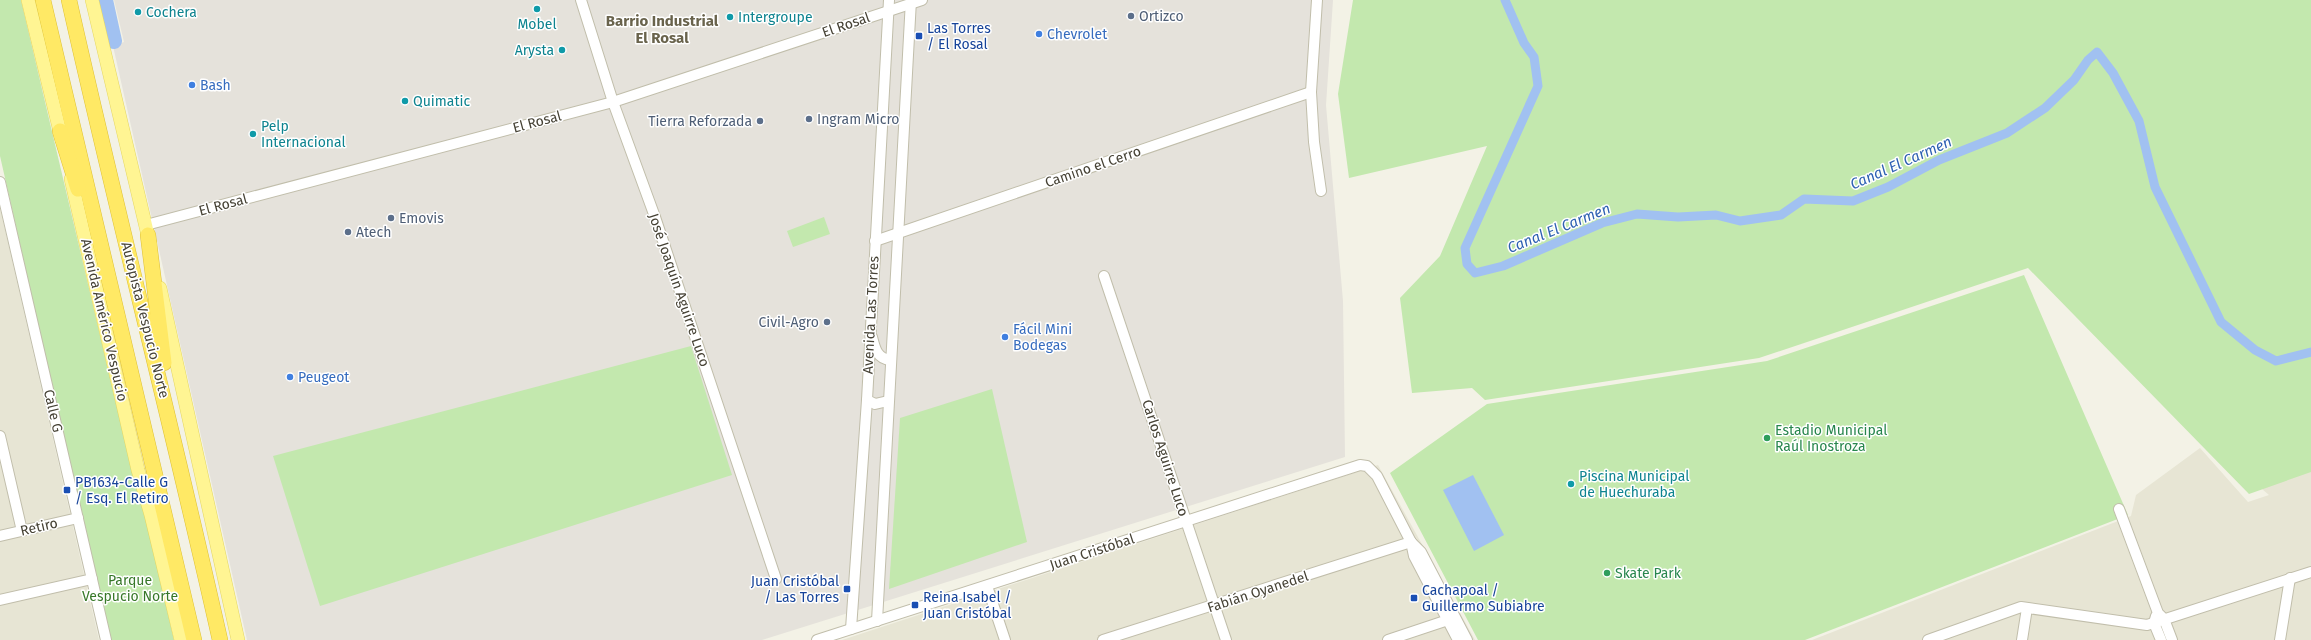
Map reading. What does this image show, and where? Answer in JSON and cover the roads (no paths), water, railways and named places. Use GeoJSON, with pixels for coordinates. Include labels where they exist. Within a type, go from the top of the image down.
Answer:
{"type":"FeatureCollection","features":[{"type":"Feature","properties":{"kind":"highway","name":"Autopista Vespucio Norte"},"geometry":{"type":"LineString","coordinates":[[43,0],[194,640]]}},
{"type":"Feature","properties":{"kind":"highway","name":"Autopista Vespucio Norte"},"geometry":{"type":"LineString","coordinates":[[69,0],[115,204],[171,423],[220,640]]}},
{"type":"Feature","properties":{"kind":"highway"},"geometry":{"type":"LineString","coordinates":[[60,130],[116,308]]}},
{"type":"Feature","properties":{"kind":"highway"},"geometry":{"type":"LineString","coordinates":[[147,230],[171,423]]}},
{"type":"Feature","properties":{"kind":"main road","name":"Avenida Américo Vespucio"},"geometry":{"type":"LineString","coordinates":[[28,0],[60,130],[138,470],[151,514],[180,640]]}},
{"type":"Feature","properties":{"kind":"main road"},"geometry":{"type":"LineString","coordinates":[[92,0],[196,443],[238,640]]}},
{"type":"Feature","properties":{"kind":"street","name":"José Joaquín Aguirre Luco"},"geometry":{"type":"LineString","coordinates":[[581,0],[613,102],[661,236],[776,580]]}},
{"type":"Feature","properties":{"kind":"street","name":"Avenida Las Torres"},"geometry":{"type":"LineString","coordinates":[[851,629],[867,400],[888,0]]}},
{"type":"Feature","properties":{"kind":"street","name":"El Rosal"},"geometry":{"type":"LineString","coordinates":[[147,230],[613,102],[888,11],[910,2],[922,0]]}},
{"type":"Feature","properties":{"kind":"street"},"geometry":{"type":"LineString","coordinates":[[1317,0],[1311,92],[1314,142],[1321,191]]}},
{"type":"Feature","properties":{"kind":"street","name":"Avenida Las Torres"},"geometry":{"type":"LineString","coordinates":[[877,621],[910,2]]}},
{"type":"Feature","properties":{"kind":"street","name":"Camino el Cerro"},"geometry":{"type":"LineString","coordinates":[[875,241],[1311,92]]}},
{"type":"Feature","properties":{"kind":"street","name":"Calle G"},"geometry":{"type":"LineString","coordinates":[[0,182],[106,639]]}},
{"type":"Feature","properties":{"kind":"street","name":"Carlos Aguirre Luco"},"geometry":{"type":"LineString","coordinates":[[1104,276],[1226,640]]}},
{"type":"Feature","properties":{"kind":"street"},"geometry":{"type":"LineString","coordinates":[[870,332],[878,354],[882,358],[890,360]]}},
{"type":"Feature","properties":{"kind":"street"},"geometry":{"type":"LineString","coordinates":[[867,400],[875,404],[888,401]]}},
{"type":"Feature","properties":{"kind":"street"},"geometry":{"type":"LineString","coordinates":[[0,436],[4,473],[22,531]]}},
{"type":"Feature","properties":{"kind":"street","name":"Juan Cristóbal"},"geometry":{"type":"LineString","coordinates":[[817,640],[1360,465],[1367,466],[1377,476],[1411,542]]}},
{"type":"Feature","properties":{"kind":"street"},"geometry":{"type":"LineString","coordinates":[[2119,509],[2172,640]]}},
{"type":"Feature","properties":{"kind":"street","name":"Retiro"},"geometry":{"type":"LineString","coordinates":[[0,536],[78,518]]}},
{"type":"Feature","properties":{"kind":"street"},"geometry":{"type":"LineString","coordinates":[[1411,542],[1421,552],[1452,619],[1458,640]]}},
{"type":"Feature","properties":{"kind":"street","name":"Fabián Oyanedel"},"geometry":{"type":"LineString","coordinates":[[1103,640],[1215,606],[1411,542]]}},
{"type":"Feature","properties":{"kind":"street"},"geometry":{"type":"LineString","coordinates":[[1928,640],[2013,609],[2027,608],[2147,625],[2154,623],[2161,616],[2311,572]]}},
{"type":"Feature","properties":{"kind":"street"},"geometry":{"type":"LineString","coordinates":[[2280,640],[2290,578]]}},
{"type":"Feature","properties":{"kind":"street"},"geometry":{"type":"LineString","coordinates":[[0,600],[92,579]]}},
{"type":"Feature","properties":{"kind":"street"},"geometry":{"type":"LineString","coordinates":[[987,586],[1005,640]]}},
{"type":"Feature","properties":{"kind":"street"},"geometry":{"type":"LineString","coordinates":[[2022,640],[2027,608]]}},
{"type":"Feature","properties":{"kind":"street"},"geometry":{"type":"LineString","coordinates":[[1388,640],[1452,619]]}},
{"type":"Feature","properties":{"kind":"street"},"geometry":{"type":"LineString","coordinates":[[1452,619],[1467,640]]}},
{"type":"Feature","properties":{"kind":"street"},"geometry":{"type":"LineString","coordinates":[[2154,623],[2161,640]]}},
{"type":"Feature","properties":{"kind":"street"},"geometry":{"type":"LineString","coordinates":[[95,640],[106,639]]}},
{"type":"Feature","properties":{"kind":"water"},"geometry":{"type":"Polygon","coordinates":[[[1473,475],[1504,535],[1474,551],[1443,490],[1473,475]]]}},
{"type":"Feature","properties":{"kind":"waterway"},"geometry":{"type":"LineString","coordinates":[[105,0],[114,41]]}},
{"type":"Feature","properties":{"kind":"waterway","name":"Canal El Carmen"},"geometry":{"type":"LineString","coordinates":[[1505,0],[1524,43],[1534,57],[1538,86],[1465,248],[1467,264],[1475,273],[1503,266],[1602,223],[1637,214],[1678,217],[1716,215],[1740,221],[1781,215],[1804,199],[1853,201],[1888,187],[1939,160],[2007,133],[2045,108],[2074,80],[2088,60],[2097,52],[2113,73],[2139,121],[2155,187],[2221,322],[2255,350],[2276,361],[2311,352]]}},
{"type":"Feature","properties":{"kind":"place","name":"Mobel"},"geometry":{"type":"Point","coordinates":[537,9]}},
{"type":"Feature","properties":{"kind":"place","name":"Cochera"},"geometry":{"type":"Point","coordinates":[138,12]}},
{"type":"Feature","properties":{"kind":"place","name":"Ortizco"},"geometry":{"type":"Point","coordinates":[1131,16]}},
{"type":"Feature","properties":{"kind":"place","name":"Intergroupe"},"geometry":{"type":"Point","coordinates":[730,17]}},
{"type":"Feature","properties":{"kind":"place","name":"Chevrolet"},"geometry":{"type":"Point","coordinates":[1039,34]}},
{"type":"Feature","properties":{"kind":"place","name":"Las Torres / El Rosal"},"geometry":{"type":"Point","coordinates":[919,36]}},
{"type":"Feature","properties":{"kind":"place","name":"Arysta"},"geometry":{"type":"Point","coordinates":[562,50]}},
{"type":"Feature","properties":{"kind":"place","name":"Bash"},"geometry":{"type":"Point","coordinates":[192,85]}},
{"type":"Feature","properties":{"kind":"place","name":"Quimatic"},"geometry":{"type":"Point","coordinates":[405,101]}},
{"type":"Feature","properties":{"kind":"place","name":"Ingram Micro"},"geometry":{"type":"Point","coordinates":[809,119]}},
{"type":"Feature","properties":{"kind":"place","name":"Tierra Reforzada"},"geometry":{"type":"Point","coordinates":[760,121]}},
{"type":"Feature","properties":{"kind":"place","name":"Pelp Internacional"},"geometry":{"type":"Point","coordinates":[253,134]}},
{"type":"Feature","properties":{"kind":"place","name":"Emovis"},"geometry":{"type":"Point","coordinates":[391,218]}},
{"type":"Feature","properties":{"kind":"place","name":"Atech"},"geometry":{"type":"Point","coordinates":[348,232]}},
{"type":"Feature","properties":{"kind":"place","name":"Civil-Agro"},"geometry":{"type":"Point","coordinates":[827,322]}},
{"type":"Feature","properties":{"kind":"place","name":"Fácil Mini Bodegas"},"geometry":{"type":"Point","coordinates":[1005,337]}},
{"type":"Feature","properties":{"kind":"place","name":"Peugeot"},"geometry":{"type":"Point","coordinates":[290,377]}},
{"type":"Feature","properties":{"kind":"place","name":"Estadio Municipal Raúl Inostroza"},"geometry":{"type":"Point","coordinates":[1767,438]}},
{"type":"Feature","properties":{"kind":"place","name":"Piscina Municipal de Huechuraba"},"geometry":{"type":"Point","coordinates":[1571,484]}},
{"type":"Feature","properties":{"kind":"place","name":"PB1634-Calle G / Esq. El Retiro"},"geometry":{"type":"Point","coordinates":[67,490]}},
{"type":"Feature","properties":{"kind":"place","name":"Skate Park"},"geometry":{"type":"Point","coordinates":[1607,573]}},
{"type":"Feature","properties":{"kind":"place","name":"Juan Cristóbal / Las Torres"},"geometry":{"type":"Point","coordinates":[847,589]}},
{"type":"Feature","properties":{"kind":"place","name":"Cachapoal / Guillermo Subiabre"},"geometry":{"type":"Point","coordinates":[1414,598]}},
{"type":"Feature","properties":{"kind":"place","name":"Reina Isabel / Juan Cristóbal"},"geometry":{"type":"Point","coordinates":[915,605]}},
{"type":"Feature","properties":{"kind":"district","name":"Barrio Industrial El Rosal"},"geometry":{"type":"Point","coordinates":[662,30]}},
{"type":"Feature","properties":{"kind":"park label","name":"Parque Vespucio Norte"},"geometry":{"type":"Point","coordinates":[130,588]}}]}
